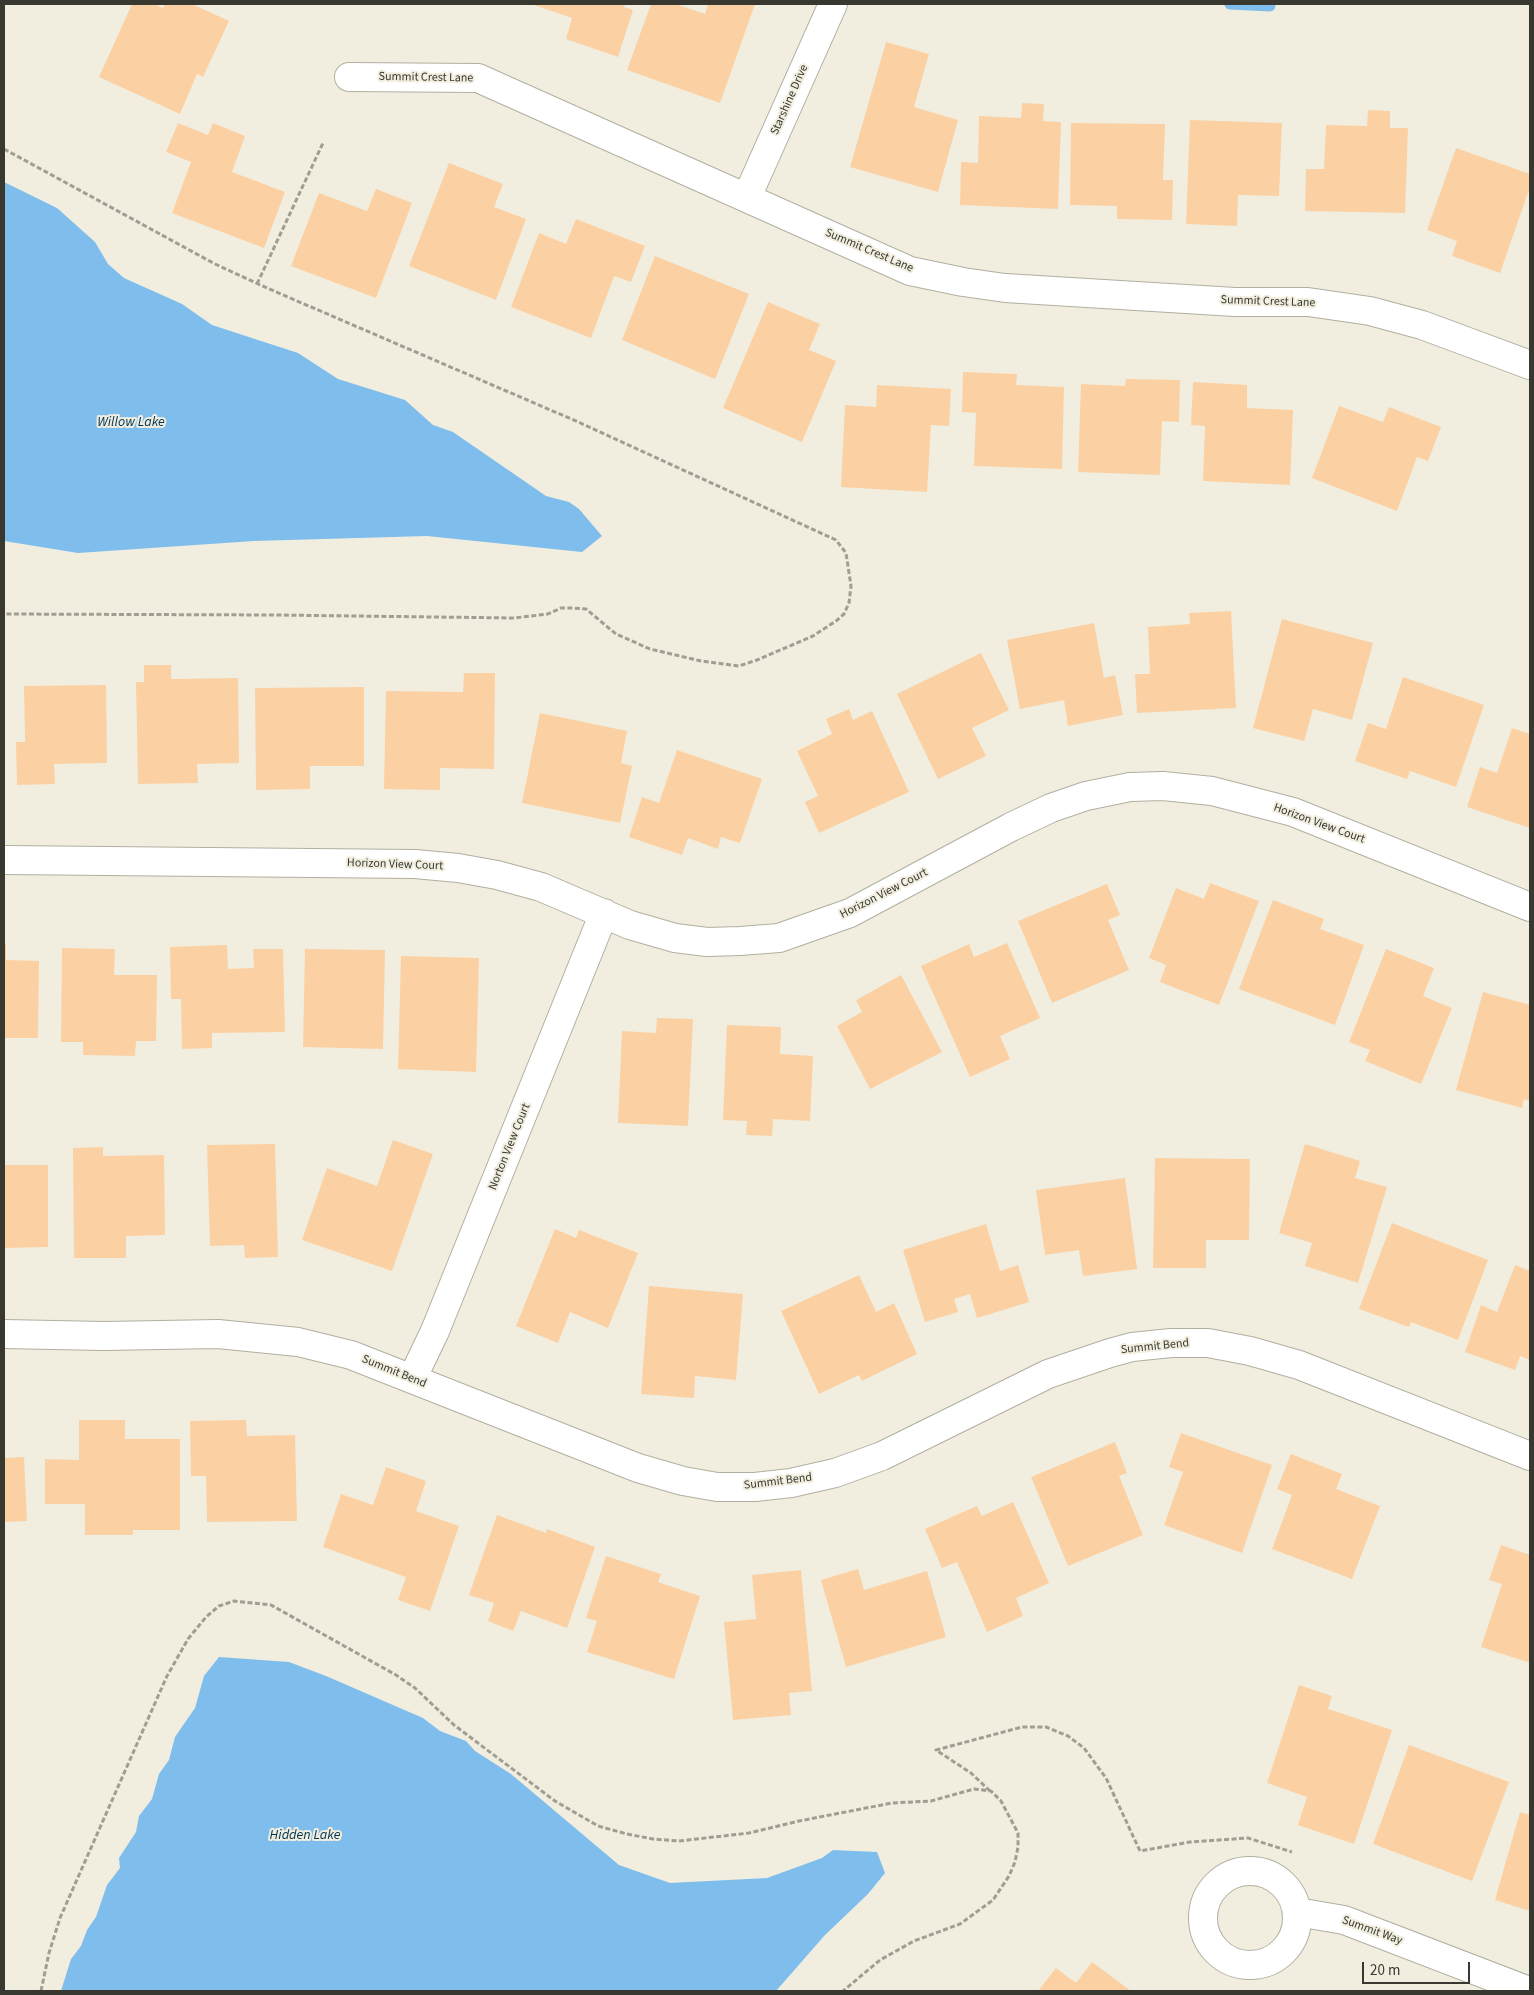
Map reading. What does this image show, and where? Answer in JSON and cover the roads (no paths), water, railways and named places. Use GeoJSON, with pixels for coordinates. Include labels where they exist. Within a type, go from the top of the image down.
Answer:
{"type":"FeatureCollection","features":[{"type":"Feature","properties":{"kind":"street","name":"Starshine Drive"},"geometry":{"type":"LineString","coordinates":[[747,197],[833,4]]}},
{"type":"Feature","properties":{"kind":"street","name":"Summit Crest Lane"},"geometry":{"type":"LineString","coordinates":[[349,77],[478,78],[910,271],[1005,288],[1235,302],[1317,303],[1370,311],[1422,325],[1530,365]]}},
{"type":"Feature","properties":{"kind":"street","name":"Horizon View Court"},"geometry":{"type":"LineString","coordinates":[[4,860],[415,864],[458,868],[541,887],[630,925],[675,938],[707,942],[740,941],[779,938],[850,913],[1003,831],[1051,808],[1086,796],[1130,787],[1163,786],[1212,790],[1293,812],[1530,907]]}},
{"type":"Feature","properties":{"kind":"street","name":"Norton View Court"},"geometry":{"type":"LineString","coordinates":[[412,1379],[435,1331],[604,913]]}},
{"type":"Feature","properties":{"kind":"street","name":"Summit Bend"},"geometry":{"type":"LineString","coordinates":[[4,1334],[218,1334],[298,1342],[351,1355],[638,1468],[683,1481],[717,1487],[755,1487],[792,1483],[836,1473],[882,1456],[1048,1374],[1132,1347],[1161,1344],[1208,1344],[1250,1351],[1300,1365],[1530,1456]]}},
{"type":"Feature","properties":{"kind":"street","name":"Summit Way"},"geometry":{"type":"LineString","coordinates":[[1296,1912],[1344,1920],[1529,1991]]}},
{"type":"Feature","properties":{"kind":"water","name":"Willow Lake"},"geometry":{"type":"Polygon","coordinates":[[[4,182],[57,208],[95,242],[108,264],[124,278],[182,304],[212,325],[298,353],[338,379],[405,400],[433,425],[453,432],[546,496],[569,502],[579,509],[602,536],[582,552],[427,536],[254,541],[78,553],[4,541],[4,182]]]}},
{"type":"Feature","properties":{"kind":"water","name":"Hidden Lake"},"geometry":{"type":"Polygon","coordinates":[[[219,1657],[289,1662],[423,1718],[440,1731],[466,1741],[475,1751],[511,1774],[619,1865],[670,1883],[767,1878],[822,1858],[833,1850],[877,1852],[885,1873],[868,1894],[825,1935],[776,1991],[61,1991],[71,1959],[81,1946],[87,1930],[96,1917],[107,1885],[120,1868],[119,1858],[136,1832],[139,1816],[152,1799],[159,1774],[169,1760],[175,1737],[195,1708],[204,1676],[219,1657]]]}},
{"type":"Feature","properties":{"kind":"waterway"},"geometry":{"type":"LineString","coordinates":[[1230,4],[1270,6]]}}]}
